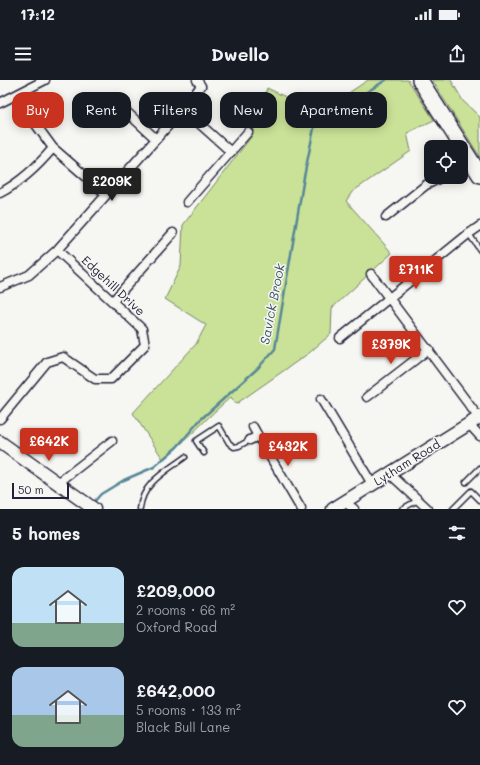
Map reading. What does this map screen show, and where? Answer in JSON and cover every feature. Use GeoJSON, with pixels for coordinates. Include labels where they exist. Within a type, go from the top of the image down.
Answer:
{"type":"FeatureCollection","features":[{"type":"Feature","properties":{"kind":"highway"},"geometry":{"type":"LineString","coordinates":[[420,80],[452,140]]}},
{"type":"Feature","properties":{"kind":"highway"},"geometry":{"type":"LineString","coordinates":[[468,166],[480,175]]}},
{"type":"Feature","properties":{"kind":"street"},"geometry":{"type":"LineString","coordinates":[[22,92],[45,80]]}},
{"type":"Feature","properties":{"kind":"street"},"geometry":{"type":"LineString","coordinates":[[193,92],[199,83]]}},
{"type":"Feature","properties":{"kind":"street"},"geometry":{"type":"LineString","coordinates":[[0,103],[12,97]]}},
{"type":"Feature","properties":{"kind":"street"},"geometry":{"type":"LineString","coordinates":[[131,116],[156,139]]}},
{"type":"Feature","properties":{"kind":"street"},"geometry":{"type":"LineString","coordinates":[[38,128],[53,148],[106,194]]}},
{"type":"Feature","properties":{"kind":"street"},"geometry":{"type":"LineString","coordinates":[[0,287],[29,275],[57,250],[166,128]]}},
{"type":"Feature","properties":{"kind":"street"},"geometry":{"type":"LineString","coordinates":[[204,128],[231,152]]}},
{"type":"Feature","properties":{"kind":"street"},"geometry":{"type":"LineString","coordinates":[[187,202],[248,132]]}},
{"type":"Feature","properties":{"kind":"street"},"geometry":{"type":"LineString","coordinates":[[0,193],[13,186],[39,165],[53,148]]}},
{"type":"Feature","properties":{"kind":"street"},"geometry":{"type":"LineString","coordinates":[[386,216],[428,184]]}},
{"type":"Feature","properties":{"kind":"street"},"geometry":{"type":"LineString","coordinates":[[340,338],[480,226]]}},
{"type":"Feature","properties":{"kind":"street"},"geometry":{"type":"LineString","coordinates":[[113,301],[173,233]]}},
{"type":"Feature","properties":{"kind":"street","name":"Edgehill Drive"},"geometry":{"type":"LineString","coordinates":[[0,419],[47,362],[63,357],[95,379],[111,379],[145,345],[142,330],[113,301],[57,250]]}},
{"type":"Feature","properties":{"kind":"street"},"geometry":{"type":"LineString","coordinates":[[371,274],[479,417]]}},
{"type":"Feature","properties":{"kind":"street"},"geometry":{"type":"LineString","coordinates":[[367,397],[428,349]]}},
{"type":"Feature","properties":{"kind":"street"},"geometry":{"type":"LineString","coordinates":[[321,400],[372,484]]}},
{"type":"Feature","properties":{"kind":"street","name":"Lytham Road"},"geometry":{"type":"LineString","coordinates":[[333,509],[349,505],[372,484],[479,417]]}},
{"type":"Feature","properties":{"kind":"street"},"geometry":{"type":"LineString","coordinates":[[468,424],[480,436]]}},
{"type":"Feature","properties":{"kind":"street"},"geometry":{"type":"LineString","coordinates":[[253,427],[301,509]]}},
{"type":"Feature","properties":{"kind":"street"},"geometry":{"type":"LineString","coordinates":[[250,440],[258,436]]}},
{"type":"Feature","properties":{"kind":"street"},"geometry":{"type":"LineString","coordinates":[[58,483],[112,441]]}},
{"type":"Feature","properties":{"kind":"street"},"geometry":{"type":"LineString","coordinates":[[0,442],[89,506]]}},
{"type":"Feature","properties":{"kind":"street"},"geometry":{"type":"LineString","coordinates":[[390,473],[428,509]]}},
{"type":"Feature","properties":{"kind":"lane"},"geometry":{"type":"LineString","coordinates":[[469,234],[480,250]]}},
{"type":"Feature","properties":{"kind":"lane"},"geometry":{"type":"LineString","coordinates":[[204,453],[196,441],[219,426],[229,443],[234,447],[250,440]]}},
{"type":"Feature","properties":{"kind":"lane"},"geometry":{"type":"LineString","coordinates":[[140,509],[141,497],[151,483],[185,457]]}},
{"type":"Feature","properties":{"kind":"lane"},"geometry":{"type":"LineString","coordinates":[[466,482],[480,468]]}},
{"type":"Feature","properties":{"kind":"lane"},"geometry":{"type":"LineString","coordinates":[[453,509],[471,491],[480,500]]}},
{"type":"Feature","properties":{"kind":"lane"},"geometry":{"type":"LineString","coordinates":[[402,509],[418,500]]}},
{"type":"Feature","properties":{"kind":"green space"},"geometry":{"type":"Polygon","coordinates":[[[368,80],[408,80],[434,120],[407,133],[411,151],[352,192],[346,201],[392,253],[332,308],[331,334],[309,353],[236,404],[231,397],[163,459],[133,413],[196,344],[206,325],[165,299],[181,266],[183,225],[251,137],[254,128],[277,128],[277,93],[285,97],[285,128],[387,128],[387,92],[350,92],[368,80]]]}},
{"type":"Feature","properties":{"kind":"green space"},"geometry":{"type":"Polygon","coordinates":[[[432,80],[451,80],[463,101],[480,117],[480,157],[432,80]]]}},
{"type":"Feature","properties":{"kind":"green space"},"geometry":{"type":"Polygon","coordinates":[[[267,88],[275,92],[266,92],[267,88]]]}},
{"type":"Feature","properties":{"kind":"waterway","name":"Savick Brook"},"geometry":{"type":"LineString","coordinates":[[92,504],[101,494],[124,480],[154,467],[177,447],[200,420],[258,368],[275,349],[304,177],[314,128],[320,121],[386,80]]}}]}
